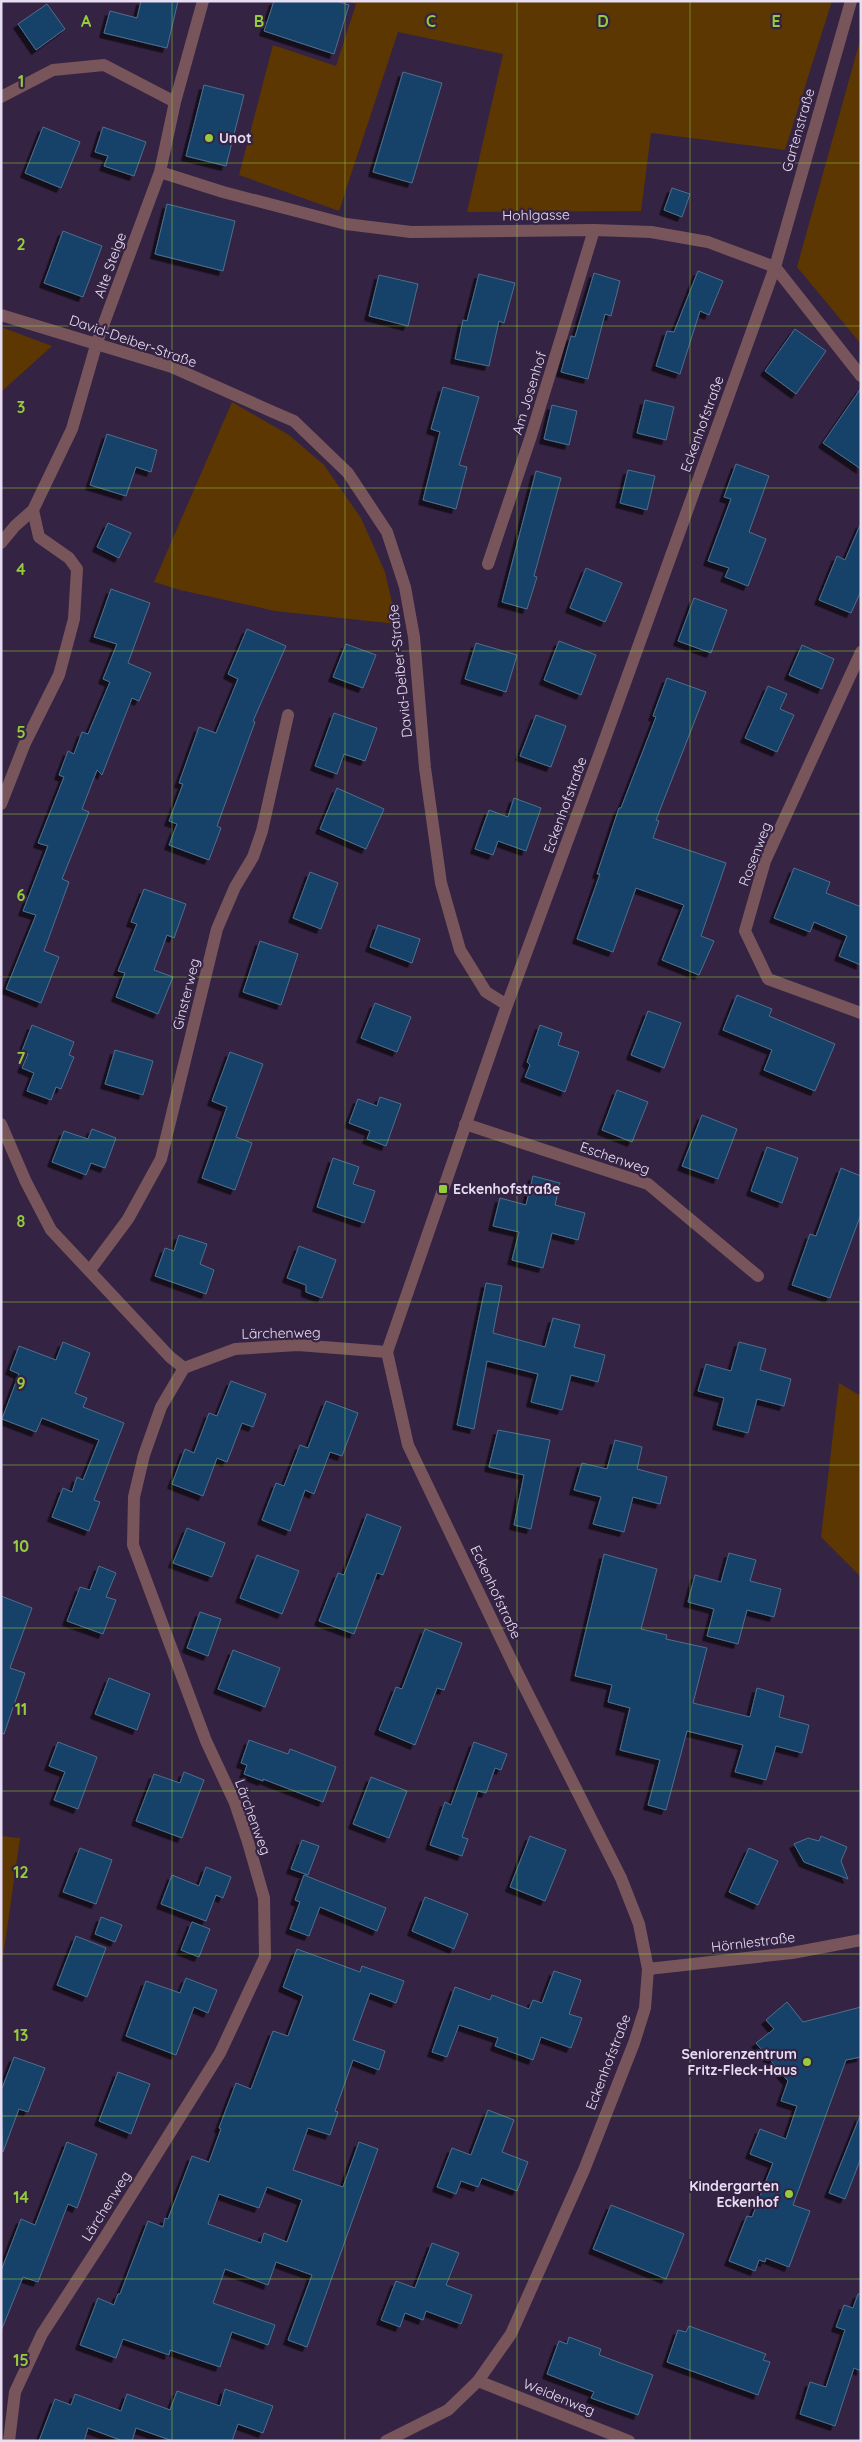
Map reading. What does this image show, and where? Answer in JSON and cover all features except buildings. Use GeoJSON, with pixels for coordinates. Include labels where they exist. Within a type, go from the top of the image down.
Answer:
{"type":"FeatureCollection","features":[{"type":"Feature","properties":{"kind":"street","name":"Alte Steige"},"geometry":{"type":"LineString","coordinates":[[1,543],[14,526],[32,510],[72,429],[97,342],[160,172],[175,102],[203,1]]}},
{"type":"Feature","properties":{"kind":"street","name":"Gartenstraße"},"geometry":{"type":"LineString","coordinates":[[775,267],[851,1]]}},
{"type":"Feature","properties":{"kind":"street"},"geometry":{"type":"LineString","coordinates":[[1,97],[53,70],[104,65],[175,102]]}},
{"type":"Feature","properties":{"kind":"street","name":"Hohlgasse"},"geometry":{"type":"LineString","coordinates":[[160,172],[223,192],[355,225],[411,232],[594,230],[651,232],[708,242],[775,267]]}},
{"type":"Feature","properties":{"kind":"street","name":"Am Josenhof"},"geometry":{"type":"LineString","coordinates":[[488,564],[531,436],[594,230]]}},
{"type":"Feature","properties":{"kind":"street"},"geometry":{"type":"LineString","coordinates":[[775,267],[861,376]]}},
{"type":"Feature","properties":{"kind":"street","name":"Eckenhofstraße"},"geometry":{"type":"LineString","coordinates":[[386,2441],[448,2410],[478,2381],[511,2334],[584,2170],[634,2043],[645,2008],[648,1969],[639,1924],[621,1878],[503,1643],[408,1445],[387,1352],[507,1005],[775,267]]}},
{"type":"Feature","properties":{"kind":"street","name":"David-Deiber-Straße"},"geometry":{"type":"LineString","coordinates":[[1,315],[97,342],[172,367],[294,421],[348,473],[387,532],[405,586],[414,638],[425,768],[441,883],[460,950],[486,992],[507,1005]]}},
{"type":"Feature","properties":{"kind":"street"},"geometry":{"type":"LineString","coordinates":[[1,804],[25,743],[58,675],[74,619],[77,570],[69,558],[39,537],[32,510]]}},
{"type":"Feature","properties":{"kind":"street","name":"Alte Steige"},"geometry":{"type":"LineString","coordinates":[[1,533],[14,526]]}},
{"type":"Feature","properties":{"kind":"street","name":"Rosenweg"},"geometry":{"type":"LineString","coordinates":[[861,652],[765,861],[745,931],[768,979],[861,1013]]}},
{"type":"Feature","properties":{"kind":"street","name":"Ginsterweg"},"geometry":{"type":"LineString","coordinates":[[90,1270],[128,1219],[161,1159],[217,929],[252,857],[262,831],[288,715]]}},
{"type":"Feature","properties":{"kind":"street"},"geometry":{"type":"LineString","coordinates":[[1,1124],[26,1182],[51,1230],[170,1357],[184,1368]]}},
{"type":"Feature","properties":{"kind":"street","name":"Eschenweg"},"geometry":{"type":"LineString","coordinates":[[465,1124],[648,1184],[758,1276]]}},
{"type":"Feature","properties":{"kind":"street","name":"Lärchenweg"},"geometry":{"type":"LineString","coordinates":[[9,2441],[16,2392],[42,2334],[106,2237],[220,2053],[265,1956],[264,1898],[248,1842],[235,1803],[206,1741],[133,1545],[134,1497],[144,1455],[160,1407],[184,1368],[235,1349],[298,1345],[387,1352]]}},
{"type":"Feature","properties":{"kind":"street","name":"Hörnlestraße"},"geometry":{"type":"LineString","coordinates":[[648,1969],[792,1952],[861,1940]]}},
{"type":"Feature","properties":{"kind":"street","name":"Weidenweg"},"geometry":{"type":"LineString","coordinates":[[478,2381],[629,2441]]}},
{"type":"Feature","properties":{"kind":"shaded area"},"geometry":{"type":"Polygon","coordinates":[[[347,1],[832,1],[785,150],[651,133],[641,211],[467,212],[503,54],[398,32],[339,211],[239,175],[273,45],[336,66],[356,4],[347,1]]]}},
{"type":"Feature","properties":{"kind":"shaded area"},"geometry":{"type":"Polygon","coordinates":[[[861,37],[861,344],[797,267],[861,37]]]}},
{"type":"Feature","properties":{"kind":"shaded area"},"geometry":{"type":"Polygon","coordinates":[[[1,327],[52,346],[1,392],[1,327]]]}},
{"type":"Feature","properties":{"kind":"shaded area"},"geometry":{"type":"Polygon","coordinates":[[[232,402],[289,435],[324,465],[361,518],[385,572],[397,624],[275,611],[180,590],[154,582],[232,402]]]}},
{"type":"Feature","properties":{"kind":"shaded area"},"geometry":{"type":"Polygon","coordinates":[[[839,1383],[861,1396],[861,1577],[821,1537],[839,1383]]]}},
{"type":"Feature","properties":{"kind":"shaded area"},"geometry":{"type":"Polygon","coordinates":[[[1,1836],[20,1838],[1,1972],[1,1836]]]}},
{"type":"Feature","properties":{"kind":"place","name":"Unot"},"geometry":{"type":"Point","coordinates":[209,138]}},
{"type":"Feature","properties":{"kind":"place","name":"Eckenhofstraße"},"geometry":{"type":"Point","coordinates":[443,1189]}},
{"type":"Feature","properties":{"kind":"place","name":"Seniorenzentrum Fritz-Fleck-Haus"},"geometry":{"type":"Point","coordinates":[807,2062]}},
{"type":"Feature","properties":{"kind":"place","name":"Kindergarten Eckenhof"},"geometry":{"type":"Point","coordinates":[789,2194]}}]}
